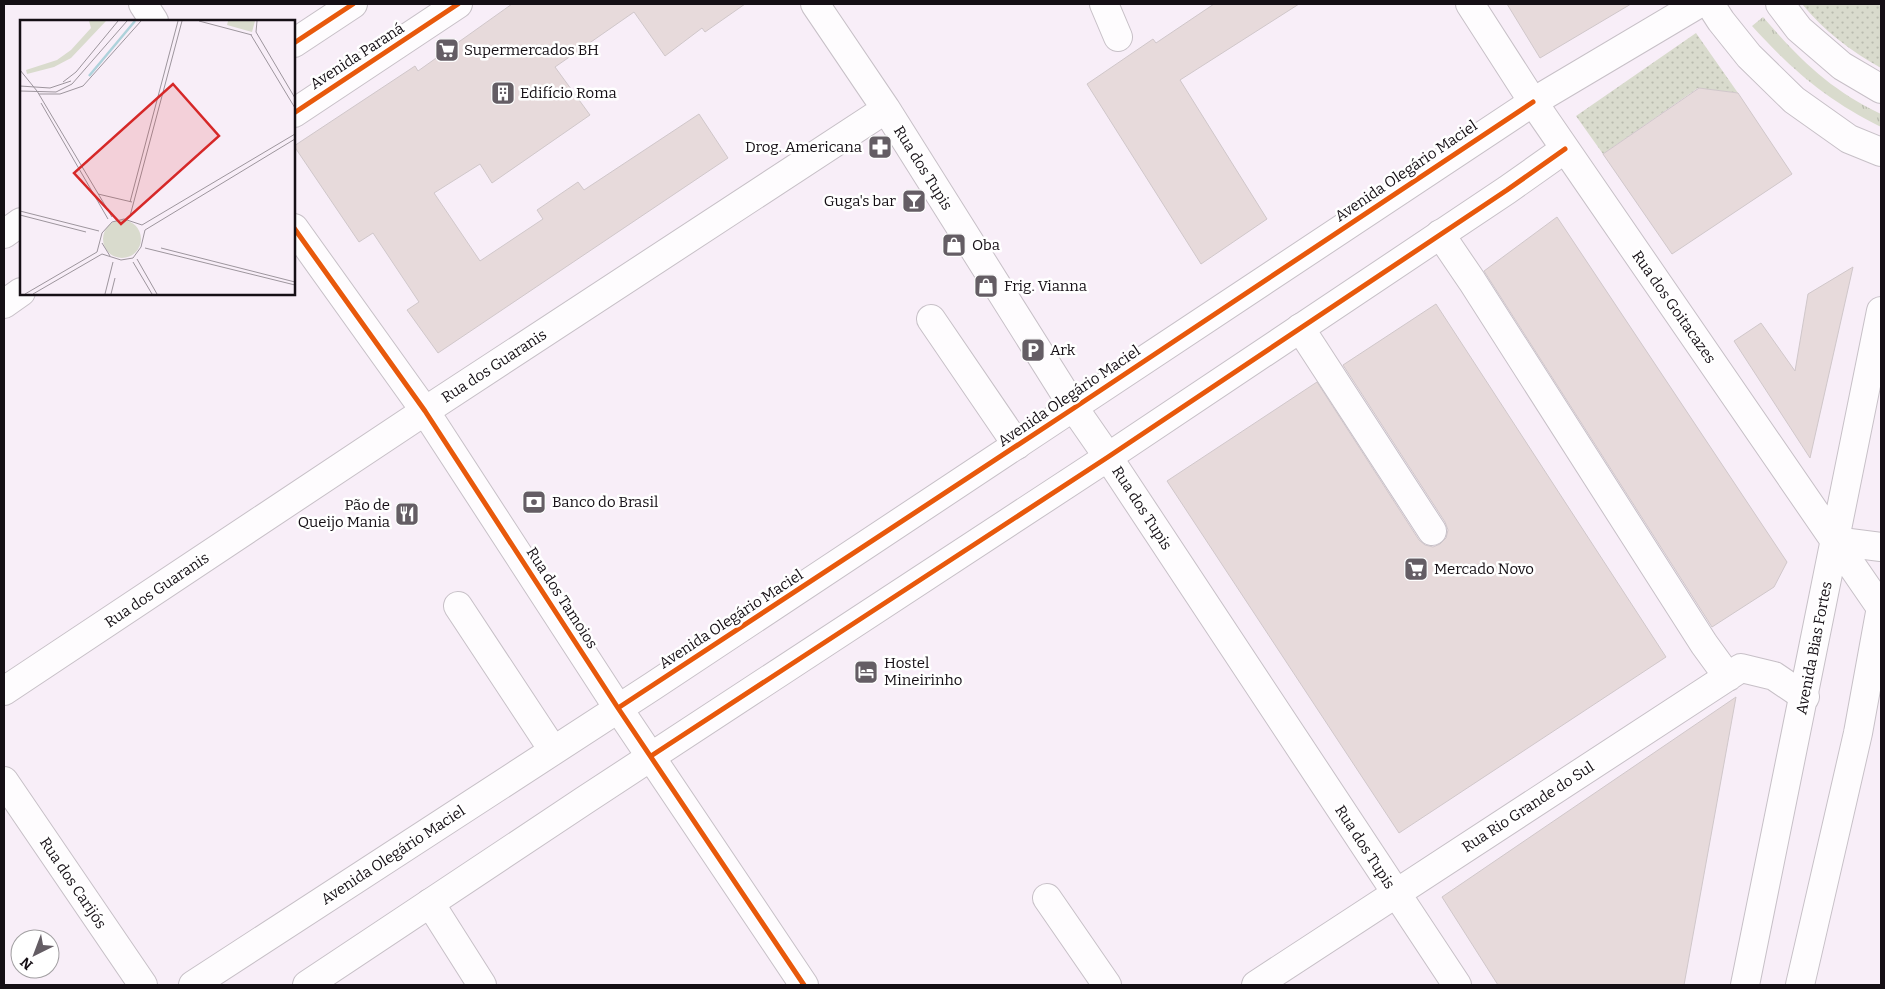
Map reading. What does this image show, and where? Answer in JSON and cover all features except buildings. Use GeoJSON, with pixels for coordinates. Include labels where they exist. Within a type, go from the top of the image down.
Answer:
{"type":"FeatureCollection","features":[{"type":"Feature","properties":{"kind":"main road"},"geometry":{"type":"LineString","coordinates":[[143,4],[153,20]]}},
{"type":"Feature","properties":{"kind":"main road"},"geometry":{"type":"LineString","coordinates":[[295,42],[353,4]]}},
{"type":"Feature","properties":{"kind":"main road","name":"Avenida Paraná"},"geometry":{"type":"LineString","coordinates":[[295,112],[458,4]]}},
{"type":"Feature","properties":{"kind":"main road","name":"Rua dos Tupis"},"geometry":{"type":"LineString","coordinates":[[815,4],[886,109],[1074,408],[1108,456],[1456,985]]}},
{"type":"Feature","properties":{"kind":"main road"},"geometry":{"type":"LineString","coordinates":[[1104,4],[1118,37]]}},
{"type":"Feature","properties":{"kind":"main road","name":"Rua dos Goitacazes"},"geometry":{"type":"LineString","coordinates":[[1470,4],[1533,102],[1881,608]]}},
{"type":"Feature","properties":{"kind":"main road","name":"Avenida Olegário Maciel"},"geometry":{"type":"LineString","coordinates":[[193,985],[1074,408],[1533,102],[1698,4]]}},
{"type":"Feature","properties":{"kind":"main road"},"geometry":{"type":"LineString","coordinates":[[1710,4],[1721,22],[1749,56],[1794,100],[1849,139],[1881,152]]}},
{"type":"Feature","properties":{"kind":"main road"},"geometry":{"type":"LineString","coordinates":[[1780,4],[1799,29],[1842,66],[1881,89]]}},
{"type":"Feature","properties":{"kind":"main road","name":"Rua dos Guaranis"},"geometry":{"type":"LineString","coordinates":[[4,692],[425,411],[886,109]]}},
{"type":"Feature","properties":{"kind":"main road"},"geometry":{"type":"LineString","coordinates":[[307,985],[651,756],[1108,456],[1565,149]]}},
{"type":"Feature","properties":{"kind":"main road"},"geometry":{"type":"LineString","coordinates":[[4,234],[20,223]]}},
{"type":"Feature","properties":{"kind":"main road","name":"Rua dos Tamoios"},"geometry":{"type":"LineString","coordinates":[[295,229],[425,411],[618,708],[804,985]]}},
{"type":"Feature","properties":{"kind":"main road"},"geometry":{"type":"LineString","coordinates":[[1440,234],[1478,289],[1704,644],[1728,677]]}},
{"type":"Feature","properties":{"kind":"main road"},"geometry":{"type":"LineString","coordinates":[[4,304],[20,293]]}},
{"type":"Feature","properties":{"kind":"main road","name":"Avenida Bias Fortes"},"geometry":{"type":"LineString","coordinates":[[1746,985],[1881,311]]}},
{"type":"Feature","properties":{"kind":"main road"},"geometry":{"type":"LineString","coordinates":[[931,319],[1017,445]]}},
{"type":"Feature","properties":{"kind":"main road"},"geometry":{"type":"LineString","coordinates":[[1300,328],[1432,531]]}},
{"type":"Feature","properties":{"kind":"main road"},"geometry":{"type":"LineString","coordinates":[[1834,541],[1881,547]]}},
{"type":"Feature","properties":{"kind":"main road"},"geometry":{"type":"LineString","coordinates":[[458,606],[553,750]]}},
{"type":"Feature","properties":{"kind":"main road"},"geometry":{"type":"LineString","coordinates":[[1800,985],[1869,727],[1881,608]]}},
{"type":"Feature","properties":{"kind":"main road","name":"Rua Rio Grande do Sul"},"geometry":{"type":"LineString","coordinates":[[1256,985],[1741,668],[1774,676],[1805,697]]}},
{"type":"Feature","properties":{"kind":"main road","name":"Rua dos Carijós"},"geometry":{"type":"LineString","coordinates":[[4,781],[143,985]]}},
{"type":"Feature","properties":{"kind":"main road"},"geometry":{"type":"LineString","coordinates":[[1047,898],[1106,985]]}},
{"type":"Feature","properties":{"kind":"main road"},"geometry":{"type":"LineString","coordinates":[[430,903],[482,985]]}},
{"type":"Feature","properties":{"kind":"green space"},"geometry":{"type":"Polygon","coordinates":[[[1802,4],[1881,4],[1881,68],[1838,40],[1802,4]]]}},
{"type":"Feature","properties":{"kind":"green space"},"geometry":{"type":"Polygon","coordinates":[[[1763,17],[1816,72],[1846,95],[1881,114],[1881,127],[1827,95],[1781,57],[1752,26],[1763,17]]]}},
{"type":"Feature","properties":{"kind":"green space"},"geometry":{"type":"Polygon","coordinates":[[[1696,33],[1738,93],[1698,88],[1603,154],[1576,116],[1696,33]]]}},
{"type":"Feature","properties":{"kind":"cycle path"},"geometry":{"type":"LineString","coordinates":[[295,42],[353,4]]}},
{"type":"Feature","properties":{"kind":"cycle path"},"geometry":{"type":"LineString","coordinates":[[295,112],[458,4]]}},
{"type":"Feature","properties":{"kind":"cycle path"},"geometry":{"type":"LineString","coordinates":[[618,708],[1074,408],[1533,102]]}},
{"type":"Feature","properties":{"kind":"cycle path"},"geometry":{"type":"LineString","coordinates":[[651,756],[1108,457],[1507,190],[1565,149]]}},
{"type":"Feature","properties":{"kind":"cycle path"},"geometry":{"type":"LineString","coordinates":[[295,229],[425,411],[618,708],[804,985]]}},
{"type":"Feature","properties":{"kind":"place","name":"Supermercados BH"},"geometry":{"type":"Point","coordinates":[447,50]}},
{"type":"Feature","properties":{"kind":"place","name":"Edifício Roma"},"geometry":{"type":"Point","coordinates":[503,93]}},
{"type":"Feature","properties":{"kind":"place","name":"Drog. Americana"},"geometry":{"type":"Point","coordinates":[880,147]}},
{"type":"Feature","properties":{"kind":"place","name":"Guga's bar"},"geometry":{"type":"Point","coordinates":[914,201]}},
{"type":"Feature","properties":{"kind":"place","name":"Oba"},"geometry":{"type":"Point","coordinates":[954,245]}},
{"type":"Feature","properties":{"kind":"place","name":"Frig. Vianna"},"geometry":{"type":"Point","coordinates":[986,286]}},
{"type":"Feature","properties":{"kind":"place","name":"Ark"},"geometry":{"type":"Point","coordinates":[1033,350]}},
{"type":"Feature","properties":{"kind":"place","name":"Banco do Brasil"},"geometry":{"type":"Point","coordinates":[534,502]}},
{"type":"Feature","properties":{"kind":"place","name":"Pão de Queijo Mania"},"geometry":{"type":"Point","coordinates":[407,514]}},
{"type":"Feature","properties":{"kind":"place","name":"Mercado Novo"},"geometry":{"type":"Point","coordinates":[1416,569]}},
{"type":"Feature","properties":{"kind":"place","name":"Hostel Mineirinho"},"geometry":{"type":"Point","coordinates":[866,672]}}]}
